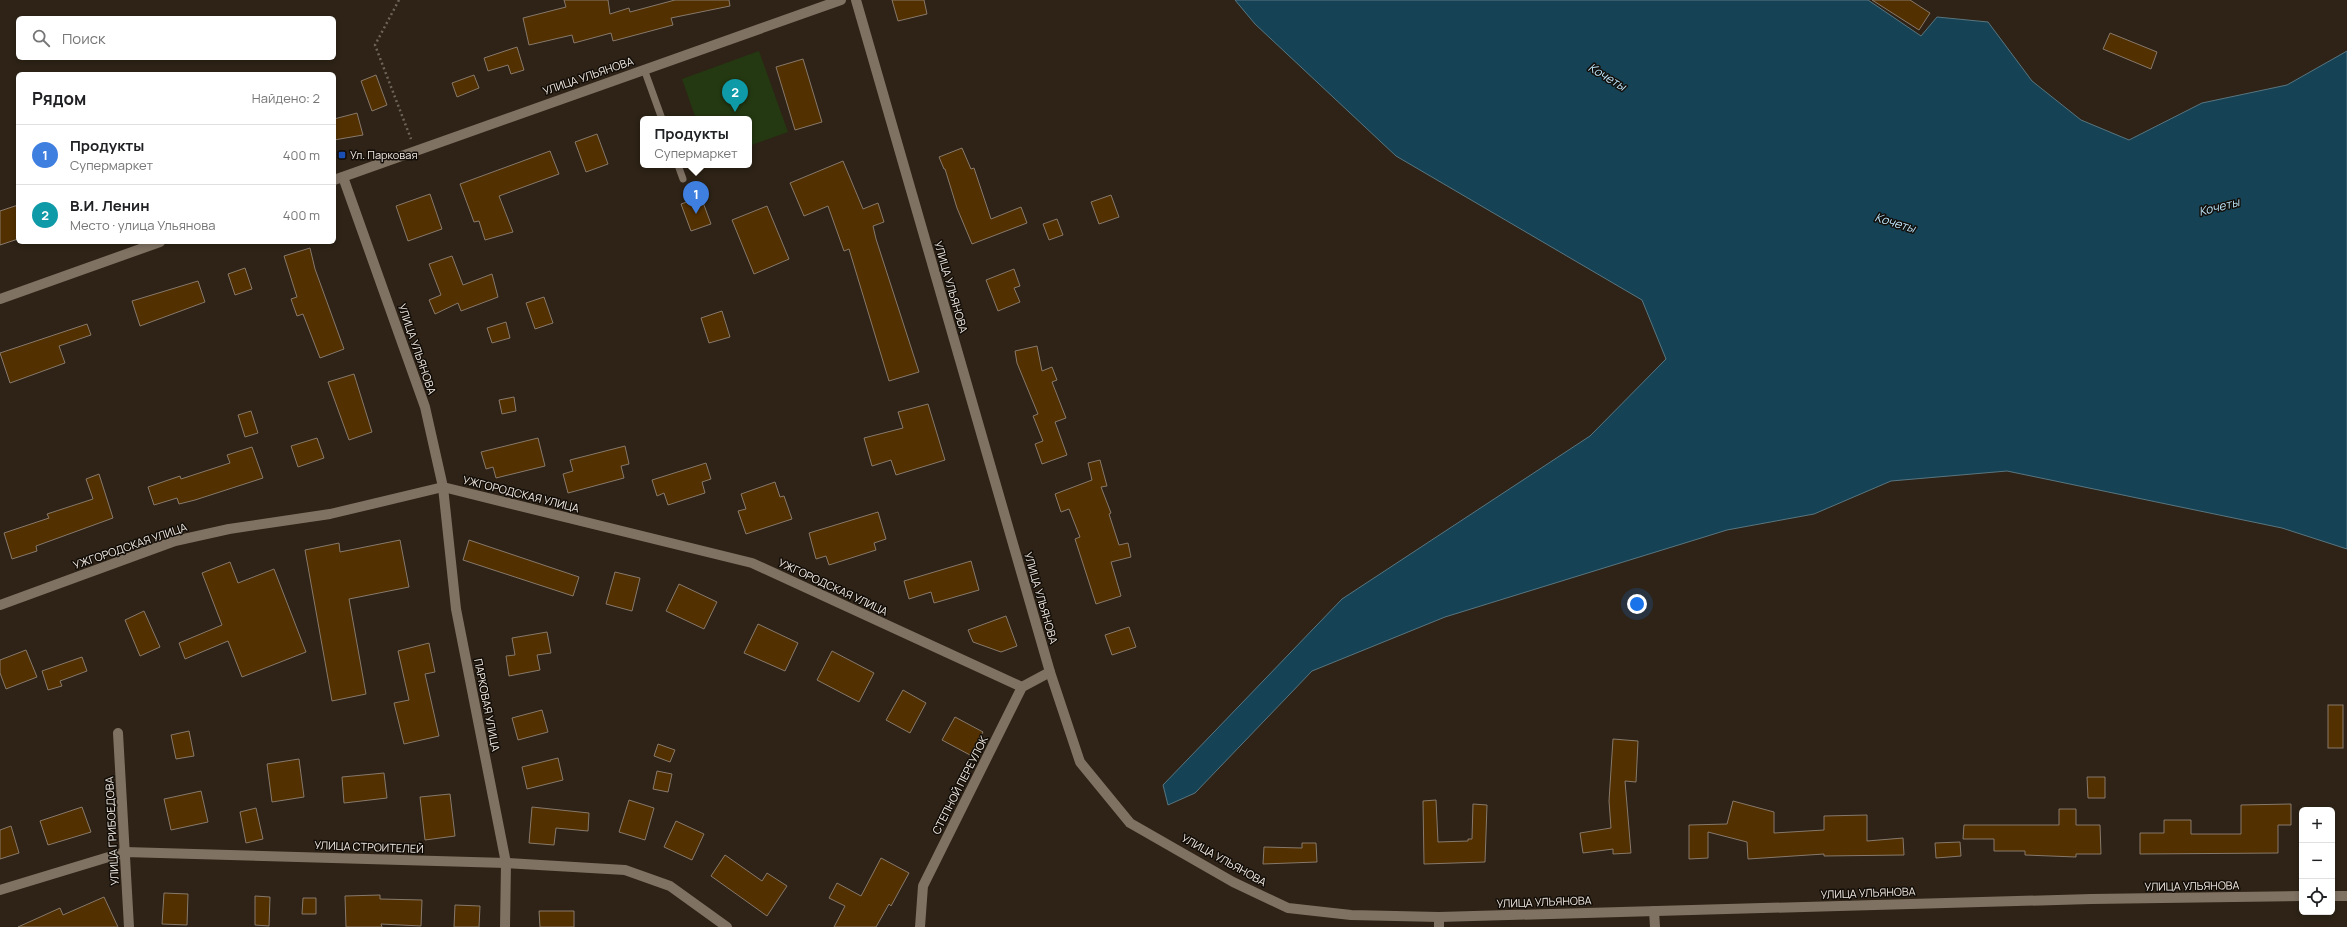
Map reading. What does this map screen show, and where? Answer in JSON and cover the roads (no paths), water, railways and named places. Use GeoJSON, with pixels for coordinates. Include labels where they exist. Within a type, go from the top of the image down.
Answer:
{"type":"FeatureCollection","features":[{"type":"Feature","properties":{"kind":"street","name":"УЛИЦА УЛЬЯНОВА"},"geometry":{"type":"LineString","coordinates":[[443,488],[425,407],[339,178],[840,0]]}},
{"type":"Feature","properties":{"kind":"street","name":"УЛИЦА УЛЬЯНОВА"},"geometry":{"type":"LineString","coordinates":[[856,0],[1050,672],[1080,762],[1130,823],[1234,882],[1288,908],[1351,916],[1439,922],[1654,911],[2091,898],[2299,896]]}},
{"type":"Feature","properties":{"kind":"street"},"geometry":{"type":"LineString","coordinates":[[0,299],[154,244]]}},
{"type":"Feature","properties":{"kind":"street","name":"УЖГОРОДСКАЯ УЛИЦА"},"geometry":{"type":"LineString","coordinates":[[0,605],[175,541],[229,529],[330,514],[443,488],[752,562],[1022,687]]}},
{"type":"Feature","properties":{"kind":"street","name":"ПАРКОВАЯ УЛИЦА"},"geometry":{"type":"LineString","coordinates":[[443,488],[456,609],[506,863],[505,927]]}},
{"type":"Feature","properties":{"kind":"street"},"geometry":{"type":"LineString","coordinates":[[1022,687],[1050,672]]}},
{"type":"Feature","properties":{"kind":"street","name":"СТЕПНОЙ ПЕРЕУЛОК"},"geometry":{"type":"LineString","coordinates":[[920,927],[923,886],[1022,687]]}},
{"type":"Feature","properties":{"kind":"street","name":"УЛИЦА ГРИБОЕДОВА"},"geometry":{"type":"LineString","coordinates":[[118,733],[129,927]]}},
{"type":"Feature","properties":{"kind":"street","name":"УЛИЦА СТРОИТЕЛЕЙ"},"geometry":{"type":"LineString","coordinates":[[0,890],[125,852],[506,863],[625,870],[670,886],[727,927]]}},
{"type":"Feature","properties":{"kind":"street"},"geometry":{"type":"LineString","coordinates":[[2335,896],[2347,896]]}},
{"type":"Feature","properties":{"kind":"street"},"geometry":{"type":"LineString","coordinates":[[1654,911],[1655,927]]}},
{"type":"Feature","properties":{"kind":"lane"},"geometry":{"type":"LineString","coordinates":[[644,69],[661,116]]}},
{"type":"Feature","properties":{"kind":"lane"},"geometry":{"type":"LineString","coordinates":[[679,168],[683,179]]}},
{"type":"Feature","properties":{"kind":"water","name":"Кочеты"},"geometry":{"type":"Polygon","coordinates":[[[1235,0],[1868,0],[1921,36],[1937,17],[1988,22],[2032,81],[2081,120],[2129,140],[2202,103],[2287,85],[2347,51],[2347,549],[2282,528],[2007,471],[1891,481],[1814,514],[1727,530],[1445,617],[1312,671],[1195,793],[1168,805],[1163,785],[1342,599],[1590,436],[1666,359],[1642,300],[1396,156],[1255,24],[1235,0]]]}},
{"type":"Feature","properties":{"kind":"place","name":"В.И. Ленин"},"geometry":{"type":"Point","coordinates":[735,112]}},
{"type":"Feature","properties":{"kind":"place","name":"Ул. Парковая"},"geometry":{"type":"Point","coordinates":[342,155]}},
{"type":"Feature","properties":{"kind":"place","name":"Продукты"},"geometry":{"type":"Point","coordinates":[696,214]}}]}
